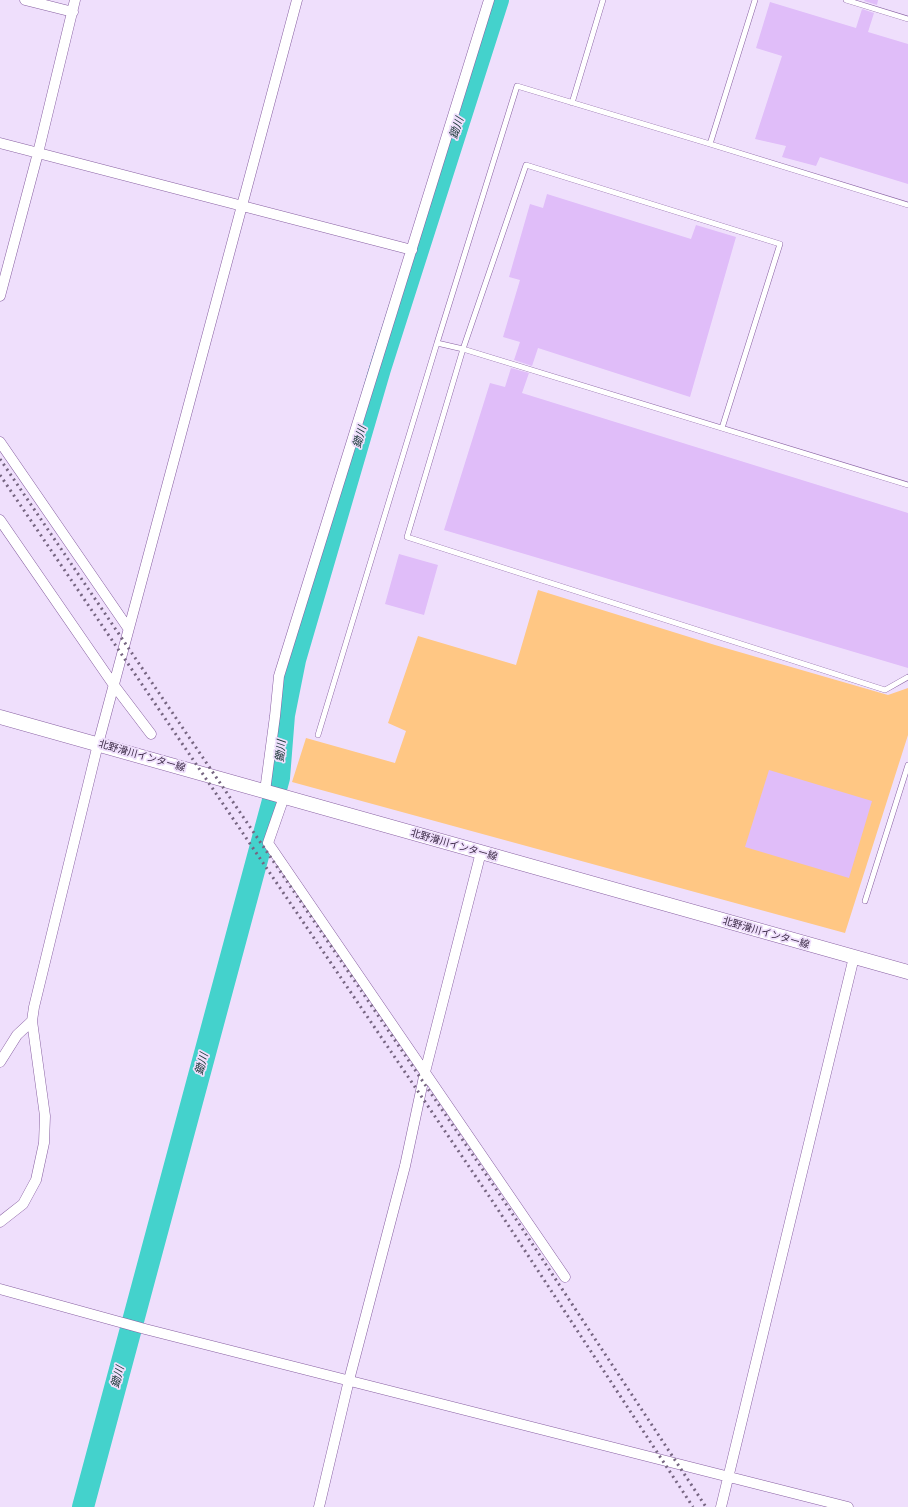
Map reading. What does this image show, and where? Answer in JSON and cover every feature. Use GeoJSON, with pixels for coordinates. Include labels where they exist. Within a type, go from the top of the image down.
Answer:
{"type":"FeatureCollection","features":[{"type":"Feature","properties":{"kind":"main road","name":"北野滑川インター線"},"geometry":{"type":"LineString","coordinates":[[0,718],[98,744],[908,972]]}},
{"type":"Feature","properties":{"kind":"street"},"geometry":{"type":"LineString","coordinates":[[25,0],[73,12]]}},
{"type":"Feature","properties":{"kind":"street"},"geometry":{"type":"LineString","coordinates":[[0,296],[38,153],[75,0]]}},
{"type":"Feature","properties":{"kind":"street"},"geometry":{"type":"LineString","coordinates":[[0,1222],[23,1204],[36,1180],[44,1143],[45,1116],[32,1021],[98,744],[128,628],[297,0]]}},
{"type":"Feature","properties":{"kind":"street"},"geometry":{"type":"LineString","coordinates":[[265,791],[276,716],[279,676],[489,0]]}},
{"type":"Feature","properties":{"kind":"street"},"geometry":{"type":"LineString","coordinates":[[0,143],[412,250]]}},
{"type":"Feature","properties":{"kind":"street"},"geometry":{"type":"LineString","coordinates":[[0,442],[128,628]]}},
{"type":"Feature","properties":{"kind":"street"},"geometry":{"type":"LineString","coordinates":[[0,520],[114,684],[151,734]]}},
{"type":"Feature","properties":{"kind":"street"},"geometry":{"type":"LineString","coordinates":[[284,797],[268,843],[565,1277]]}},
{"type":"Feature","properties":{"kind":"street"},"geometry":{"type":"LineString","coordinates":[[319,1507],[349,1380],[405,1166],[425,1072],[481,852]]}},
{"type":"Feature","properties":{"kind":"street"},"geometry":{"type":"LineString","coordinates":[[720,1507],[854,957]]}},
{"type":"Feature","properties":{"kind":"street"},"geometry":{"type":"LineString","coordinates":[[0,1062],[17,1035],[32,1021]]}},
{"type":"Feature","properties":{"kind":"street"},"geometry":{"type":"LineString","coordinates":[[0,1289],[145,1329],[848,1507]]}},
{"type":"Feature","properties":{"kind":"lane"},"geometry":{"type":"LineString","coordinates":[[572,102],[604,0]]}},
{"type":"Feature","properties":{"kind":"lane"},"geometry":{"type":"LineString","coordinates":[[710,144],[755,0]]}},
{"type":"Feature","properties":{"kind":"lane"},"geometry":{"type":"LineString","coordinates":[[846,0],[908,19]]}},
{"type":"Feature","properties":{"kind":"lane"},"geometry":{"type":"LineString","coordinates":[[318,735],[517,86],[908,205]]}},
{"type":"Feature","properties":{"kind":"lane"},"geometry":{"type":"LineString","coordinates":[[722,428],[780,244],[526,165],[462,349],[407,537],[885,690],[908,677]]}},
{"type":"Feature","properties":{"kind":"lane"},"geometry":{"type":"LineString","coordinates":[[437,343],[462,349],[908,485]]}},
{"type":"Feature","properties":{"kind":"lane"},"geometry":{"type":"LineString","coordinates":[[865,901],[908,765]]}},
{"type":"Feature","properties":{"kind":"shaded area"},"geometry":{"type":"Polygon","coordinates":[[[538,590],[715,645],[888,695],[908,688],[908,735],[845,933],[292,782],[306,738],[395,763],[406,731],[388,723],[418,636],[516,665],[538,590]]]}},
{"type":"Feature","properties":{"kind":"building"},"geometry":{"type":"Polygon","coordinates":[[[878,0],[877,5],[864,1],[878,0]]]}},
{"type":"Feature","properties":{"kind":"building"},"geometry":{"type":"Polygon","coordinates":[[[770,2],[856,28],[862,9],[874,13],[868,32],[908,44],[908,184],[820,157],[816,166],[782,157],[786,146],[755,139],[782,56],[756,48],[770,2]]]}},
{"type":"Feature","properties":{"kind":"building"},"geometry":{"type":"Polygon","coordinates":[[[547,194],[691,239],[696,225],[736,237],[690,397],[538,348],[532,366],[514,360],[520,342],[503,337],[520,280],[509,277],[530,204],[543,208],[547,194]]]}},
{"type":"Feature","properties":{"kind":"building"},"geometry":{"type":"Polygon","coordinates":[[[511,368],[529,373],[522,393],[908,513],[908,668],[444,530],[490,383],[505,387],[511,368]]]}},
{"type":"Feature","properties":{"kind":"building"},"geometry":{"type":"Polygon","coordinates":[[[399,554],[438,565],[424,615],[385,604],[399,554]]]}},
{"type":"Feature","properties":{"kind":"building"},"geometry":{"type":"Polygon","coordinates":[[[769,770],[872,801],[849,878],[745,847],[769,770]]]}},
{"type":"Feature","properties":{"kind":"waterway","name":"鋤川"},"geometry":{"type":"LineString","coordinates":[[83,1507],[279,778],[284,715],[295,660],[380,369],[498,0]]}},
{"type":"Feature","properties":{"kind":"railway"},"geometry":{"type":"LineString","coordinates":[[0,459],[500,1195],[706,1507]]}},
{"type":"Feature","properties":{"kind":"railway"},"geometry":{"type":"LineString","coordinates":[[0,475],[493,1202],[693,1507]]}}]}
